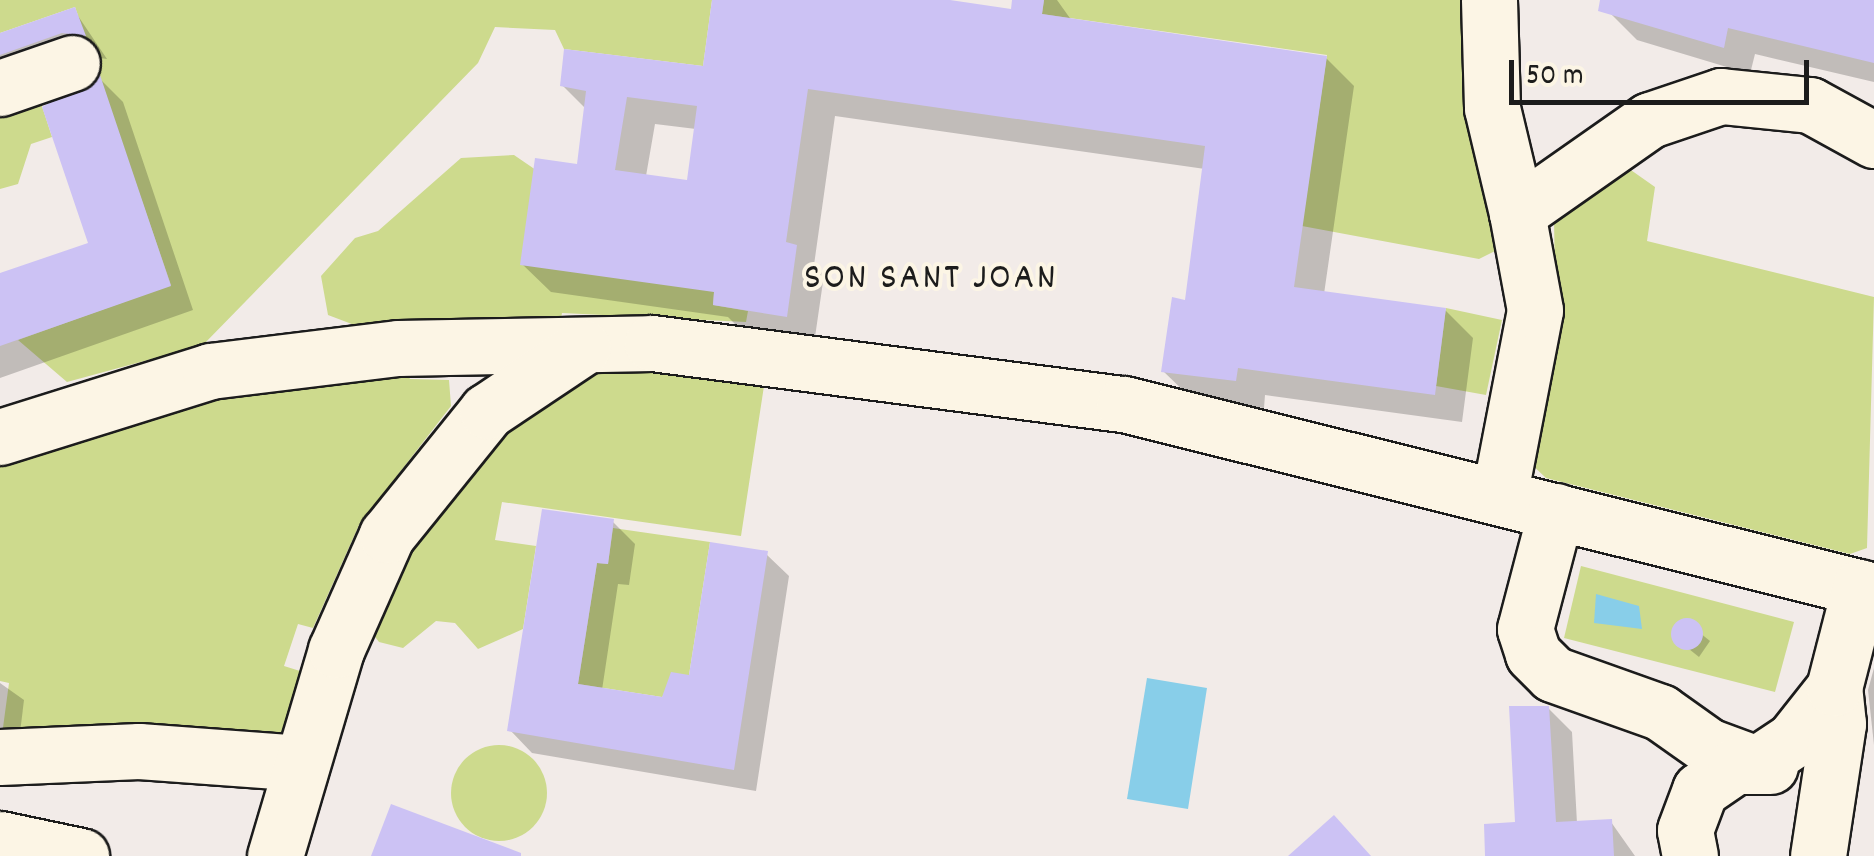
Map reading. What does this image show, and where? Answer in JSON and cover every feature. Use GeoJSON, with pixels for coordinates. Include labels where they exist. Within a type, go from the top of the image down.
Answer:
{"type":"FeatureCollection","features":[{"type":"Feature","properties":{"kind":"lane"},"geometry":{"type":"LineString","coordinates":[[1489,0],[1492,108],[1517,213],[1534,310],[1500,496]]}},
{"type":"Feature","properties":{"kind":"lane"},"geometry":{"type":"LineString","coordinates":[[0,88],[72,63]]}},
{"type":"Feature","properties":{"kind":"lane"},"geometry":{"type":"LineString","coordinates":[[1517,213],[1650,120],[1709,98],[1780,97],[1839,116],[1874,140]]}},
{"type":"Feature","properties":{"kind":"lane"},"geometry":{"type":"LineString","coordinates":[[275,856],[354,599],[399,515],[487,411],[594,343]]}},
{"type":"Feature","properties":{"kind":"lane"},"geometry":{"type":"LineString","coordinates":[[0,437],[210,370],[398,348],[594,343],[738,350],[1124,404],[1867,589],[1834,688],[1793,740],[1757,764],[1715,775],[1689,843]]}},
{"type":"Feature","properties":{"kind":"lane"},"geometry":{"type":"LineString","coordinates":[[1556,511],[1526,629],[1532,654],[1553,674],[1660,712],[1708,746],[1797,779],[1822,843]]}},
{"type":"Feature","properties":{"kind":"lane"},"geometry":{"type":"LineString","coordinates":[[1822,843],[1838,724],[1834,688]]}},
{"type":"Feature","properties":{"kind":"lane"},"geometry":{"type":"LineString","coordinates":[[1660,712],[1693,767],[1689,843]]}},
{"type":"Feature","properties":{"kind":"lane"},"geometry":{"type":"LineString","coordinates":[[0,757],[139,751],[301,763]]}},
{"type":"Feature","properties":{"kind":"lane"},"geometry":{"type":"LineString","coordinates":[[0,838],[80,856]]}},
{"type":"Feature","properties":{"kind":"green space"},"geometry":{"type":"Polygon","coordinates":[[[0,0],[712,0],[703,66],[564,49],[555,30],[495,27],[478,63],[203,345],[67,382],[18,340],[171,285],[75,7],[0,33],[0,0]]]}},
{"type":"Feature","properties":{"kind":"green space"},"geometry":{"type":"Polygon","coordinates":[[[1044,0],[1461,0],[1467,103],[1495,251],[1479,259],[1302,226],[1327,55],[1042,14],[1044,0]]]}},
{"type":"Feature","properties":{"kind":"green space"},"geometry":{"type":"Polygon","coordinates":[[[39,97],[52,137],[31,144],[18,184],[0,189],[0,100],[39,97]]]}},
{"type":"Feature","properties":{"kind":"green space"},"geometry":{"type":"Polygon","coordinates":[[[514,155],[714,292],[713,305],[748,311],[746,322],[562,313],[560,323],[357,326],[328,315],[321,276],[355,238],[378,231],[461,158],[514,155]]]}},
{"type":"Feature","properties":{"kind":"green space"},"geometry":{"type":"Polygon","coordinates":[[[1628,168],[1655,187],[1647,241],[1874,297],[1867,548],[1850,554],[1546,478],[1529,462],[1555,279],[1554,219],[1628,168]]]}},
{"type":"Feature","properties":{"kind":"green space"},"geometry":{"type":"Polygon","coordinates":[[[1446,308],[1502,320],[1486,395],[1436,386],[1446,308]]]}},
{"type":"Feature","properties":{"kind":"green space"},"geometry":{"type":"Polygon","coordinates":[[[610,363],[764,386],[741,536],[502,502],[495,540],[536,546],[523,629],[478,649],[455,623],[436,621],[403,648],[379,642],[372,633],[426,524],[506,431],[610,363]]]}},
{"type":"Feature","properties":{"kind":"green space"},"geometry":{"type":"Polygon","coordinates":[[[405,369],[410,379],[449,380],[451,406],[359,525],[313,628],[298,624],[284,666],[300,671],[281,735],[2,735],[9,683],[0,681],[0,465],[176,394],[231,399],[405,369]]]}},
{"type":"Feature","properties":{"kind":"green space"},"geometry":{"type":"Polygon","coordinates":[[[613,528],[710,542],[689,675],[662,697],[578,684],[597,563],[608,564],[613,528]]]}},
{"type":"Feature","properties":{"kind":"green space"},"geometry":{"type":"Polygon","coordinates":[[[1581,566],[1794,622],[1775,692],[1564,638],[1581,566]]]}},
{"type":"Feature","properties":{"kind":"green space"},"geometry":{"type":"Polygon","coordinates":[[[499,745],[517,748],[533,759],[544,775],[544,811],[533,827],[517,838],[499,841],[481,838],[465,827],[454,811],[451,793],[454,775],[465,759],[481,748],[499,745]]]}},
{"type":"Feature","properties":{"kind":"water"},"geometry":{"type":"Polygon","coordinates":[[[1596,594],[1639,606],[1642,629],[1594,623],[1596,594]]]}},
{"type":"Feature","properties":{"kind":"water"},"geometry":{"type":"Polygon","coordinates":[[[1147,678],[1207,688],[1188,809],[1127,799],[1147,678]]]}},
{"type":"Feature","properties":{"kind":"building"},"geometry":{"type":"Polygon","coordinates":[[[712,0],[950,0],[1011,9],[1012,0],[1044,0],[1042,14],[1327,56],[1294,287],[1446,308],[1435,395],[1238,368],[1236,381],[1161,372],[1172,297],[1185,300],[1205,146],[808,89],[786,242],[797,245],[787,317],[713,305],[714,292],[520,265],[535,158],[577,164],[586,91],[560,86],[564,49],[703,66],[712,0]],[[627,97],[615,170],[687,180],[697,106],[627,97]]]}},
{"type":"Feature","properties":{"kind":"building"},"geometry":{"type":"Polygon","coordinates":[[[1600,0],[1874,0],[1874,63],[1728,28],[1724,48],[1598,11],[1600,0]]]}},
{"type":"Feature","properties":{"kind":"building"},"geometry":{"type":"Polygon","coordinates":[[[75,7],[86,36],[62,33],[0,55],[0,33],[75,7]]]}},
{"type":"Feature","properties":{"kind":"building"},"geometry":{"type":"Polygon","coordinates":[[[100,75],[171,286],[0,346],[0,273],[88,243],[42,107],[100,75]]]}},
{"type":"Feature","properties":{"kind":"building"},"geometry":{"type":"Polygon","coordinates":[[[542,509],[614,519],[608,564],[597,563],[578,684],[662,697],[671,672],[689,675],[710,542],[768,551],[734,770],[507,731],[542,509]]]}},
{"type":"Feature","properties":{"kind":"building"},"geometry":{"type":"Polygon","coordinates":[[[1687,618],[1699,622],[1703,634],[1699,646],[1687,650],[1675,646],[1671,634],[1675,622],[1687,618]]]}},
{"type":"Feature","properties":{"kind":"building"},"geometry":{"type":"Polygon","coordinates":[[[1509,706],[1549,706],[1556,822],[1612,819],[1614,856],[1485,856],[1484,824],[1515,822],[1509,706]]]}},
{"type":"Feature","properties":{"kind":"building"},"geometry":{"type":"Polygon","coordinates":[[[391,804],[521,853],[521,856],[371,856],[391,804]]]}},
{"type":"Feature","properties":{"kind":"building"},"geometry":{"type":"Polygon","coordinates":[[[1334,815],[1371,856],[1288,856],[1334,815]]]}},
{"type":"Feature","properties":{"kind":"district","name":"SON SANT JOAN"},"geometry":{"type":"Point","coordinates":[931,280]}}]}
